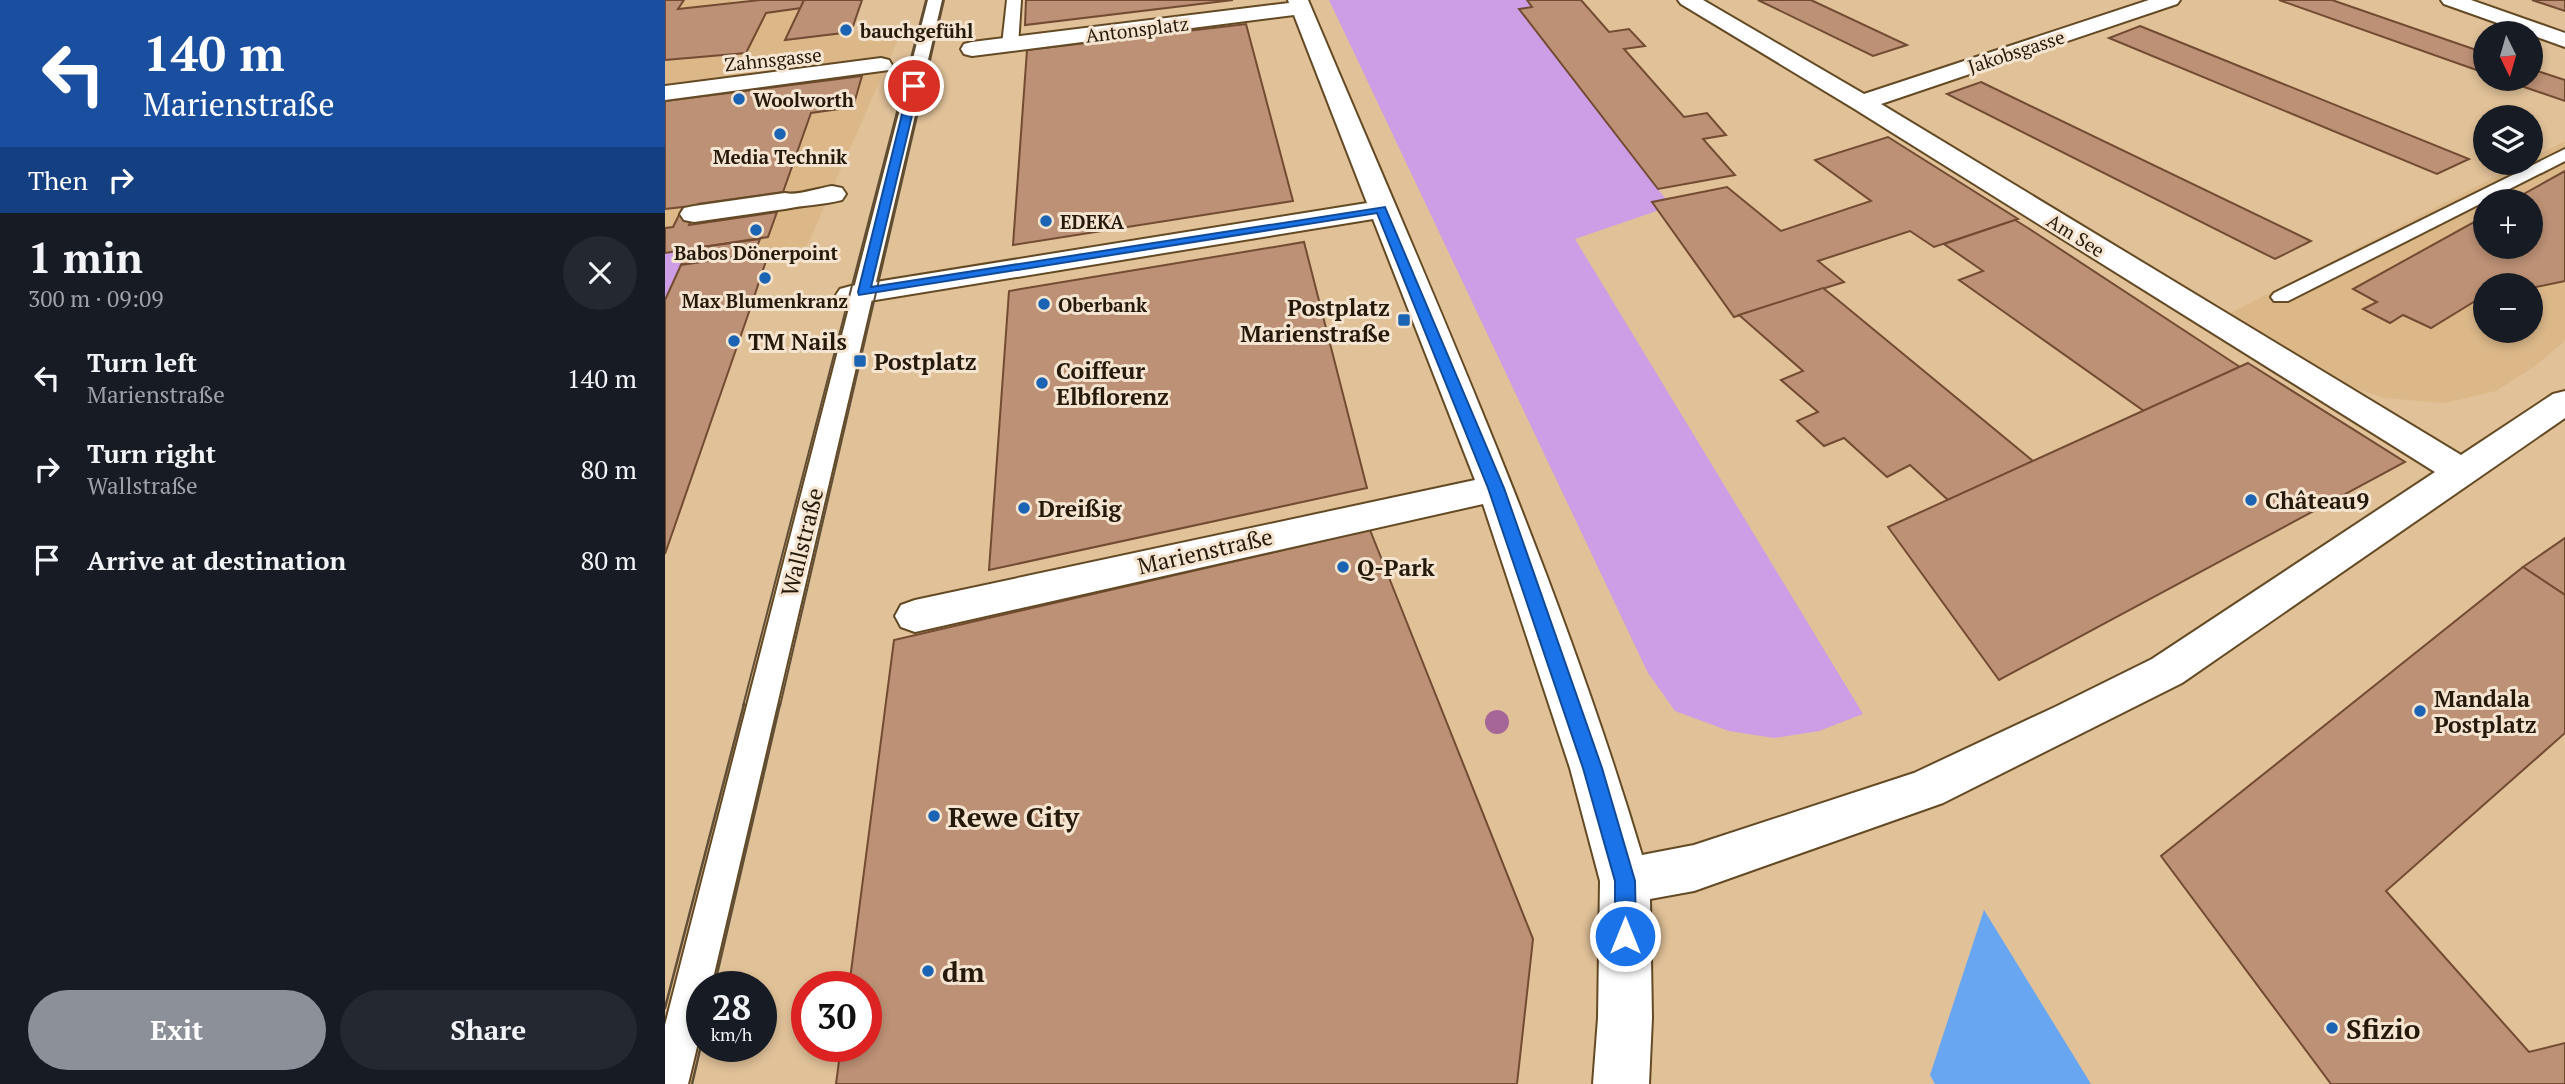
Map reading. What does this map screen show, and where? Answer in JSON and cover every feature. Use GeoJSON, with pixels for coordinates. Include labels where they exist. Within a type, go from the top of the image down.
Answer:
{"type":"FeatureCollection","features":[{"type":"Feature","properties":{"kind":"street","name":"Am See"},"geometry":{"type":"LineString","coordinates":[[1688,0],[1863,103],[2463,473]]}},
{"type":"Feature","properties":{"kind":"street","name":"Jakobsgasse"},"geometry":{"type":"LineString","coordinates":[[1863,103],[2170,0]]}},
{"type":"Feature","properties":{"kind":"street"},"geometry":{"type":"LineString","coordinates":[[2451,0],[2565,40]]}},
{"type":"Feature","properties":{"kind":"street"},"geometry":{"type":"LineString","coordinates":[[1300,4],[1496,488],[1593,768],[1625,881],[1625,1018],[1621,1084]]}},
{"type":"Feature","properties":{"kind":"street","name":"Antonsplatz"},"geometry":{"type":"LineString","coordinates":[[972,50],[1300,4]]}},
{"type":"Feature","properties":{"kind":"street","name":"Zahnsgasse"},"geometry":{"type":"LineString","coordinates":[[704,66],[779,64],[870,44]]}},
{"type":"Feature","properties":{"kind":"street","name":"Zahnsgasse"},"geometry":{"type":"LineString","coordinates":[[665,93],[881,65]]}},
{"type":"Feature","properties":{"kind":"street"},"geometry":{"type":"LineString","coordinates":[[679,216],[807,198]]}},
{"type":"Feature","properties":{"kind":"street"},"geometry":{"type":"LineString","coordinates":[[857,294],[1381,209]]}},
{"type":"Feature","properties":{"kind":"street"},"geometry":{"type":"LineString","coordinates":[[1625,881],[1694,869],[1927,789],[2071,720],[2167,671],[2565,402]]}},
{"type":"Feature","properties":{"kind":"street","name":"Marienstraße"},"geometry":{"type":"LineString","coordinates":[[915,616],[1496,488]]}},
{"type":"Feature","properties":{"kind":"lane","name":"Wallstraße"},"geometry":{"type":"LineString","coordinates":[[669,1084],[857,294],[935,0]]}},
{"type":"Feature","properties":{"kind":"lane"},"geometry":{"type":"LineString","coordinates":[[1010,45],[1014,0]]}},
{"type":"Feature","properties":{"kind":"lane"},"geometry":{"type":"LineString","coordinates":[[2281,297],[2565,154]]}},
{"type":"Feature","properties":{"kind":"shaded area"},"geometry":{"type":"Polygon","coordinates":[[[665,0],[733,0],[733,3],[804,0],[786,39],[904,26],[807,246],[665,267],[665,0]]]}},
{"type":"Feature","properties":{"kind":"shaded area"},"geometry":{"type":"Polygon","coordinates":[[[1329,0],[1527,0],[1532,7],[1519,9],[1671,206],[1575,239],[1863,714],[1819,731],[1774,738],[1729,731],[1675,711],[1648,673],[1329,0]]]}},
{"type":"Feature","properties":{"kind":"shaded area"},"geometry":{"type":"Polygon","coordinates":[[[2565,141],[2565,341],[2535,366],[2496,391],[2444,403],[2384,398],[2334,381],[2227,315],[2499,175],[2543,175],[2543,153],[2565,141]]]}},
{"type":"Feature","properties":{"kind":"shaded area"},"geometry":{"type":"Polygon","coordinates":[[[688,249],[665,300],[665,253],[688,249]]]}},
{"type":"Feature","properties":{"kind":"water"},"geometry":{"type":"Polygon","coordinates":[[[1984,910],[2091,1084],[1935,1084],[1930,1075],[1984,910]]]}},
{"type":"Feature","properties":{"kind":"building"},"geometry":{"type":"Polygon","coordinates":[[[665,0],[684,0],[678,9],[760,0],[804,0],[801,8],[766,13],[746,53],[665,60],[665,0]]]}},
{"type":"Feature","properties":{"kind":"building"},"geometry":{"type":"Polygon","coordinates":[[[804,0],[862,0],[851,32],[785,40],[804,0]]]}},
{"type":"Feature","properties":{"kind":"building"},"geometry":{"type":"Polygon","coordinates":[[[1026,0],[1233,0],[1025,25],[1026,0]]]}},
{"type":"Feature","properties":{"kind":"building"},"geometry":{"type":"Polygon","coordinates":[[[1527,0],[1581,0],[1609,32],[1629,29],[1645,46],[1624,49],[1684,117],[1707,113],[1726,135],[1703,139],[1735,175],[1658,189],[1519,9],[1532,7],[1527,0]]]}},
{"type":"Feature","properties":{"kind":"building"},"geometry":{"type":"Polygon","coordinates":[[[1758,0],[1811,0],[1907,45],[1873,56],[1758,0]]]}},
{"type":"Feature","properties":{"kind":"building"},"geometry":{"type":"Polygon","coordinates":[[[2279,0],[2332,0],[2473,49],[2473,69],[2279,0]]]}},
{"type":"Feature","properties":{"kind":"building"},"geometry":{"type":"Polygon","coordinates":[[[2532,0],[2565,0],[2565,11],[2532,0]]]}},
{"type":"Feature","properties":{"kind":"building"},"geometry":{"type":"Polygon","coordinates":[[[1246,24],[1293,201],[1013,245],[1027,50],[1246,24]]]}},
{"type":"Feature","properties":{"kind":"building"},"geometry":{"type":"Polygon","coordinates":[[[2140,26],[2469,159],[2437,174],[2109,38],[2140,26]]]}},
{"type":"Feature","properties":{"kind":"building"},"geometry":{"type":"Polygon","coordinates":[[[2543,73],[2565,80],[2565,101],[2536,91],[2543,91],[2543,73]]]}},
{"type":"Feature","properties":{"kind":"building"},"geometry":{"type":"Polygon","coordinates":[[[862,76],[853,107],[811,113],[783,192],[698,204],[689,225],[777,212],[768,237],[665,253],[665,228],[673,227],[683,207],[665,209],[665,101],[862,76]]]}},
{"type":"Feature","properties":{"kind":"building"},"geometry":{"type":"Polygon","coordinates":[[[1981,82],[2311,241],[2275,259],[1947,94],[1981,82]]]}},
{"type":"Feature","properties":{"kind":"building"},"geometry":{"type":"Polygon","coordinates":[[[1888,137],[2018,219],[1934,247],[1910,231],[1818,261],[1844,282],[1734,317],[1652,202],[1727,187],[1781,231],[1871,201],[1815,160],[1888,137]]]}},
{"type":"Feature","properties":{"kind":"building"},"geometry":{"type":"Polygon","coordinates":[[[2565,171],[2565,281],[2543,286],[2543,273],[2473,273],[2473,302],[2431,328],[2403,315],[2390,323],[2363,309],[2377,302],[2353,289],[2473,223],[2473,259],[2543,259],[2543,189],[2533,189],[2565,171]]]}},
{"type":"Feature","properties":{"kind":"building"},"geometry":{"type":"Polygon","coordinates":[[[2015,220],[2240,367],[2144,411],[1959,280],[1983,271],[1944,244],[2015,220]]]}},
{"type":"Feature","properties":{"kind":"building"},"geometry":{"type":"Polygon","coordinates":[[[760,239],[754,254],[681,265],[688,249],[760,239]]]}},
{"type":"Feature","properties":{"kind":"building"},"geometry":{"type":"Polygon","coordinates":[[[1304,242],[1367,488],[989,570],[1009,291],[1304,242]]]}},
{"type":"Feature","properties":{"kind":"building"},"geometry":{"type":"Polygon","coordinates":[[[769,252],[665,554],[665,300],[681,265],[769,252]]]}},
{"type":"Feature","properties":{"kind":"building"},"geometry":{"type":"Polygon","coordinates":[[[1823,288],[2033,461],[1948,500],[1910,465],[1887,477],[1844,438],[1824,446],[1797,421],[1818,412],[1781,380],[1803,371],[1739,315],[1823,288]]]}},
{"type":"Feature","properties":{"kind":"building"},"geometry":{"type":"Polygon","coordinates":[[[2248,363],[2405,462],[1999,680],[1888,527],[2248,363]]]}},
{"type":"Feature","properties":{"kind":"building"},"geometry":{"type":"Polygon","coordinates":[[[1370,530],[1533,939],[1517,1084],[836,1084],[839,1062],[882,1062],[882,971],[851,971],[894,640],[1370,530]]]}},
{"type":"Feature","properties":{"kind":"building"},"geometry":{"type":"Polygon","coordinates":[[[2565,538],[2565,595],[2523,567],[2565,538]]]}},
{"type":"Feature","properties":{"kind":"building"},"geometry":{"type":"Polygon","coordinates":[[[2523,567],[2565,595],[2565,733],[2386,891],[2529,1052],[2565,1043],[2565,1084],[2331,1084],[2161,856],[2523,567]]]}},
{"type":"Feature","properties":{"kind":"tram line"},"geometry":{"type":"LineString","coordinates":[[743,706],[926,0]]}},
{"type":"Feature","properties":{"kind":"tram line"},"geometry":{"type":"LineString","coordinates":[[780,706],[944,0]]}},
{"type":"Feature","properties":{"kind":"tram line"},"geometry":{"type":"LineString","coordinates":[[665,1008],[744,704]]}},
{"type":"Feature","properties":{"kind":"tram line"},"geometry":{"type":"LineString","coordinates":[[718,971],[780,704]]}},
{"type":"Feature","properties":{"kind":"tram line"},"geometry":{"type":"LineString","coordinates":[[692,1084],[697,1062]]}},
{"type":"Feature","properties":{"kind":"place","name":"bauchgefühl"},"geometry":{"type":"Point","coordinates":[846,30]}},
{"type":"Feature","properties":{"kind":"place","name":"Woolworth"},"geometry":{"type":"Point","coordinates":[739,99]}},
{"type":"Feature","properties":{"kind":"place","name":"Media Technik"},"geometry":{"type":"Point","coordinates":[780,134]}},
{"type":"Feature","properties":{"kind":"place","name":"EDEKA"},"geometry":{"type":"Point","coordinates":[1046,221]}},
{"type":"Feature","properties":{"kind":"place","name":"Babos Dönerpoint"},"geometry":{"type":"Point","coordinates":[756,230]}},
{"type":"Feature","properties":{"kind":"place","name":"Max Blumenkranz"},"geometry":{"type":"Point","coordinates":[765,278]}},
{"type":"Feature","properties":{"kind":"place","name":"Oberbank"},"geometry":{"type":"Point","coordinates":[1044,304]}},
{"type":"Feature","properties":{"kind":"place","name":"Postplatz Marienstraße"},"geometry":{"type":"Point","coordinates":[1404,320]}},
{"type":"Feature","properties":{"kind":"place","name":"TM Nails"},"geometry":{"type":"Point","coordinates":[734,341]}},
{"type":"Feature","properties":{"kind":"place","name":"Postplatz"},"geometry":{"type":"Point","coordinates":[860,361]}},
{"type":"Feature","properties":{"kind":"place","name":"Coiffeur Elbflorenz"},"geometry":{"type":"Point","coordinates":[1042,383]}},
{"type":"Feature","properties":{"kind":"place","name":"Château9"},"geometry":{"type":"Point","coordinates":[2251,500]}},
{"type":"Feature","properties":{"kind":"place","name":"Dreißig"},"geometry":{"type":"Point","coordinates":[1024,508]}},
{"type":"Feature","properties":{"kind":"place","name":"Q-Park"},"geometry":{"type":"Point","coordinates":[1343,567]}},
{"type":"Feature","properties":{"kind":"place","name":"Mandala Postplatz"},"geometry":{"type":"Point","coordinates":[2420,711]}},
{"type":"Feature","properties":{"kind":"place","name":"Rewe City"},"geometry":{"type":"Point","coordinates":[934,816]}},
{"type":"Feature","properties":{"kind":"place","name":"dm"},"geometry":{"type":"Point","coordinates":[928,971]}},
{"type":"Feature","properties":{"kind":"place","name":"Sfizio"},"geometry":{"type":"Point","coordinates":[2332,1028]}},
{"type":"Feature","properties":{"kind":"route"},"geometry":{"type":"LineString","coordinates":[[914,86],[864,292],[1381,209],[1496,488],[1593,768],[1625,881],[1625,936]]}}]}
